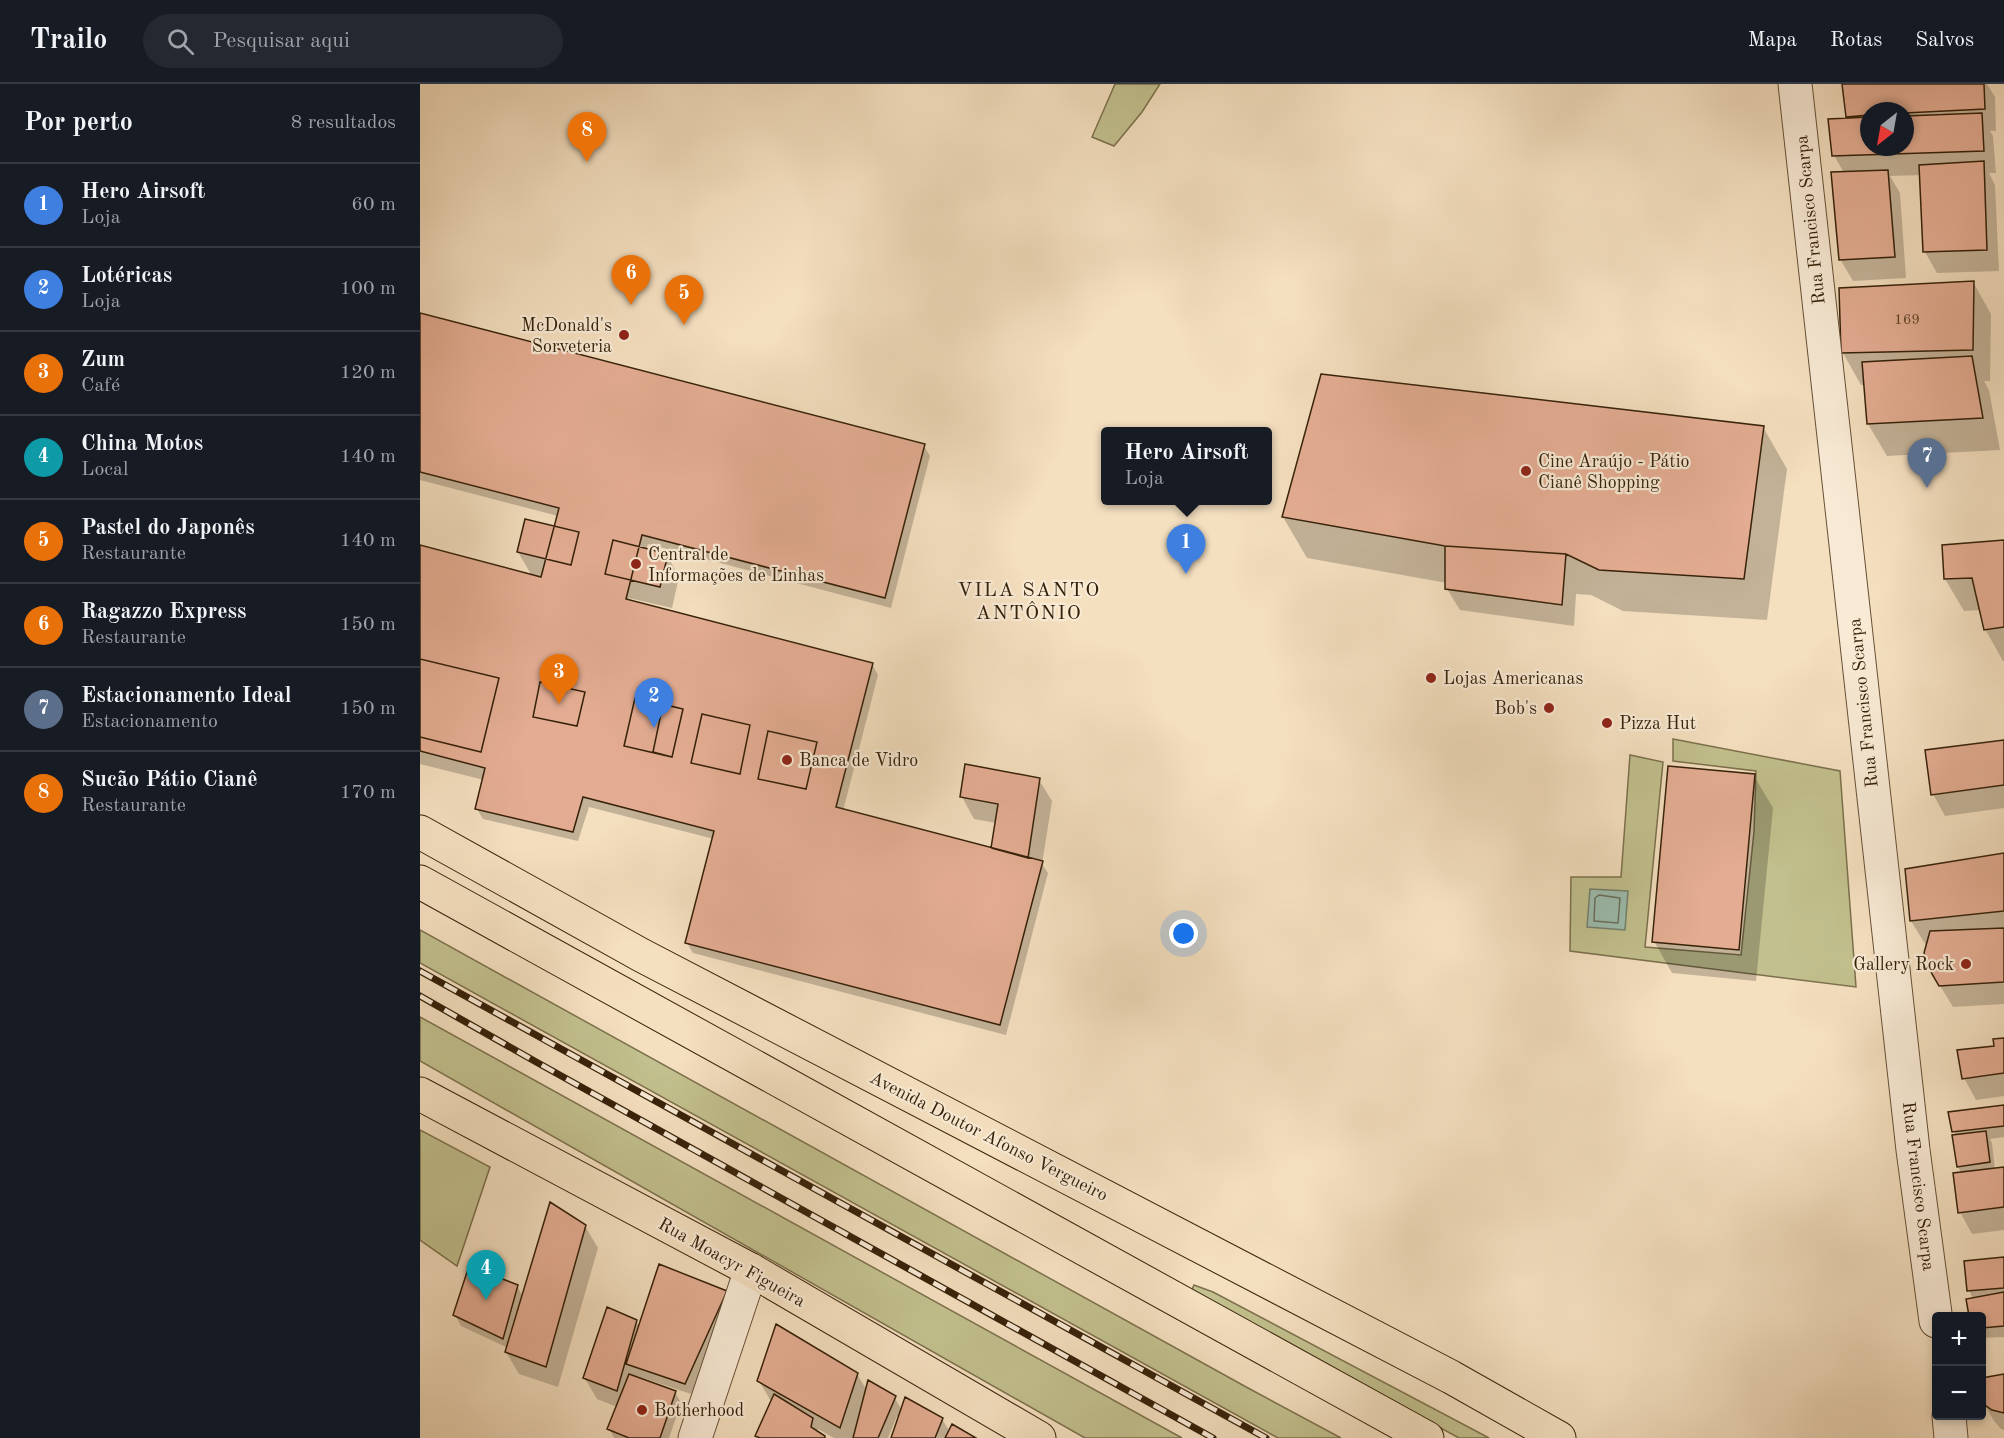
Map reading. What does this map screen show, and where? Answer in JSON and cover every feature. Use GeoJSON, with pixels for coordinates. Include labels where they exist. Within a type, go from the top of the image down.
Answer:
{"type":"FeatureCollection","features":[{"type":"Feature","properties":{"kind":"main road","name":"Avenida Doutor Afonso Vergueiro"},"geometry":{"type":"LineString","coordinates":[[420,832],[640,955],[1440,1371],[1558,1438]]}},
{"type":"Feature","properties":{"kind":"main road"},"geometry":{"type":"LineString","coordinates":[[420,882],[1426,1438]]}},
{"type":"Feature","properties":{"kind":"main road","name":"Rua Moacyr Figueira"},"geometry":{"type":"LineString","coordinates":[[420,1094],[751,1270],[1039,1438]]}},
{"type":"Feature","properties":{"kind":"street","name":"Rua Francisco Scarpa"},"geometry":{"type":"LineString","coordinates":[[1795,84],[1913,1150],[1935,1312]]}},
{"type":"Feature","properties":{"kind":"street"},"geometry":{"type":"LineString","coordinates":[[695,1438],[751,1270]]}},
{"type":"Feature","properties":{"kind":"street"},"geometry":{"type":"LineString","coordinates":[[1949,1420],[1951,1438]]}},
{"type":"Feature","properties":{"kind":"shaded area"},"geometry":{"type":"Polygon","coordinates":[[[1115,84],[1160,84],[1142,112],[1114,146],[1092,137],[1115,84]]]}},
{"type":"Feature","properties":{"kind":"shaded area"},"geometry":{"type":"Polygon","coordinates":[[[1673,739],[1840,771],[1856,987],[1570,951],[1571,877],[1621,877],[1630,755],[1663,762],[1645,947],[1741,955],[1754,832],[1756,771],[1673,761],[1673,739]]]}},
{"type":"Feature","properties":{"kind":"shaded area"},"geometry":{"type":"Polygon","coordinates":[[[420,930],[1341,1438],[1278,1438],[420,963],[420,930]]]}},
{"type":"Feature","properties":{"kind":"shaded area"},"geometry":{"type":"Polygon","coordinates":[[[420,1017],[1182,1438],[1085,1438],[420,1061],[420,1017]]]}},
{"type":"Feature","properties":{"kind":"shaded area"},"geometry":{"type":"Polygon","coordinates":[[[420,1130],[490,1167],[457,1266],[420,1240],[420,1130]]]}},
{"type":"Feature","properties":{"kind":"shaded area"},"geometry":{"type":"Polygon","coordinates":[[[1194,1285],[1213,1292],[1489,1438],[1459,1438],[1191,1292],[1194,1285]]]}},
{"type":"Feature","properties":{"kind":"water"},"geometry":{"type":"Polygon","coordinates":[[[1590,889],[1628,891],[1625,930],[1587,927],[1590,889]]]}},
{"type":"Feature","properties":{"kind":"building"},"geometry":{"type":"Polygon","coordinates":[[[1842,84],[1984,84],[1985,109],[1914,113],[1914,102],[1860,102],[1860,116],[1846,117],[1842,84]]]}},
{"type":"Feature","properties":{"kind":"building"},"geometry":{"type":"Polygon","coordinates":[[[1982,113],[1984,151],[1914,153],[1914,116],[1982,113]]]}},
{"type":"Feature","properties":{"kind":"building"},"geometry":{"type":"Polygon","coordinates":[[[1860,117],[1860,155],[1832,156],[1828,119],[1860,117]]]}},
{"type":"Feature","properties":{"kind":"building"},"geometry":{"type":"Polygon","coordinates":[[[1984,161],[1987,250],[1923,252],[1919,165],[1984,161]]]}},
{"type":"Feature","properties":{"kind":"building"},"geometry":{"type":"Polygon","coordinates":[[[1888,170],[1895,257],[1839,260],[1831,172],[1888,170]]]}},
{"type":"Feature","properties":{"kind":"building"},"geometry":{"type":"Polygon","coordinates":[[[1974,281],[1973,350],[1841,353],[1839,288],[1974,281]]]}},
{"type":"Feature","properties":{"kind":"building"},"geometry":{"type":"Polygon","coordinates":[[[420,313],[925,444],[885,598],[642,535],[626,599],[873,663],[836,807],[1043,861],[1000,1025],[685,943],[714,831],[583,797],[573,832],[475,809],[485,768],[420,751],[420,545],[541,577],[559,508],[420,472],[420,313]]]}},
{"type":"Feature","properties":{"kind":"building"},"geometry":{"type":"Polygon","coordinates":[[[1972,356],[1983,418],[1867,424],[1862,362],[1972,356]]]}},
{"type":"Feature","properties":{"kind":"building","name":"Cine Araújo - Pátio Cianê Shopping"},"geometry":{"type":"Polygon","coordinates":[[[1321,374],[1764,426],[1744,579],[1599,570],[1566,554],[1445,546],[1282,517],[1321,374]]]}},
{"type":"Feature","properties":{"kind":"building"},"geometry":{"type":"Polygon","coordinates":[[[525,519],[579,532],[571,565],[517,552],[525,519]]]}},
{"type":"Feature","properties":{"kind":"building","name":"Central de Informações de Linhas"},"geometry":{"type":"Polygon","coordinates":[[[613,540],[668,554],[660,587],[605,574],[613,540]]]}},
{"type":"Feature","properties":{"kind":"building"},"geometry":{"type":"Polygon","coordinates":[[[2004,540],[2004,627],[1984,630],[1972,578],[1944,579],[1942,545],[2004,540]]]}},
{"type":"Feature","properties":{"kind":"building"},"geometry":{"type":"Polygon","coordinates":[[[1445,546],[1566,554],[1562,605],[1445,589],[1445,546]]]}},
{"type":"Feature","properties":{"kind":"building"},"geometry":{"type":"Polygon","coordinates":[[[420,659],[499,678],[481,752],[420,737],[420,659]]]}},
{"type":"Feature","properties":{"kind":"building"},"geometry":{"type":"Polygon","coordinates":[[[540,682],[585,692],[577,726],[533,717],[540,682]]]}},
{"type":"Feature","properties":{"kind":"building"},"geometry":{"type":"Polygon","coordinates":[[[635,698],[683,709],[672,757],[624,746],[635,698]]]}},
{"type":"Feature","properties":{"kind":"building"},"geometry":{"type":"Polygon","coordinates":[[[663,704],[683,709],[672,757],[653,752],[663,704]]]}},
{"type":"Feature","properties":{"kind":"building"},"geometry":{"type":"Polygon","coordinates":[[[702,714],[750,725],[740,774],[691,763],[702,714]]]}},
{"type":"Feature","properties":{"kind":"building","name":"Banca de Vidro"},"geometry":{"type":"Polygon","coordinates":[[[768,731],[817,742],[806,789],[758,779],[768,731]]]}},
{"type":"Feature","properties":{"kind":"building"},"geometry":{"type":"Polygon","coordinates":[[[2004,740],[2004,785],[1931,795],[1925,750],[2004,740]]]}},
{"type":"Feature","properties":{"kind":"building"},"geometry":{"type":"Polygon","coordinates":[[[965,764],[1040,778],[1028,858],[991,848],[998,804],[960,797],[965,764]]]}},
{"type":"Feature","properties":{"kind":"building"},"geometry":{"type":"Polygon","coordinates":[[[1668,766],[1755,774],[1739,950],[1652,942],[1668,766]]]}},
{"type":"Feature","properties":{"kind":"building"},"geometry":{"type":"Polygon","coordinates":[[[2004,853],[2004,911],[1910,921],[1905,869],[2004,853]]]}},
{"type":"Feature","properties":{"kind":"building","name":"Gallery Rock"},"geometry":{"type":"Polygon","coordinates":[[[2004,928],[2004,982],[1939,986],[1924,953],[1930,931],[2004,928]]]}},
{"type":"Feature","properties":{"kind":"building"},"geometry":{"type":"Polygon","coordinates":[[[2004,1038],[2004,1073],[1962,1079],[1957,1050],[1994,1046],[1993,1039],[2004,1038]]]}},
{"type":"Feature","properties":{"kind":"building"},"geometry":{"type":"Polygon","coordinates":[[[2004,1105],[2004,1126],[1952,1132],[1948,1112],[2004,1105]]]}},
{"type":"Feature","properties":{"kind":"building"},"geometry":{"type":"Polygon","coordinates":[[[1986,1131],[1990,1162],[1957,1167],[1952,1135],[1986,1131]]]}},
{"type":"Feature","properties":{"kind":"building"},"geometry":{"type":"Polygon","coordinates":[[[2004,1167],[2004,1207],[1958,1213],[1953,1173],[2004,1167]]]}},
{"type":"Feature","properties":{"kind":"building"},"geometry":{"type":"Polygon","coordinates":[[[550,1202],[586,1225],[546,1367],[505,1352],[550,1202]]]}},
{"type":"Feature","properties":{"kind":"building"},"geometry":{"type":"Polygon","coordinates":[[[2004,1257],[2004,1288],[1967,1291],[1964,1261],[2004,1257]]]}},
{"type":"Feature","properties":{"kind":"building"},"geometry":{"type":"Polygon","coordinates":[[[659,1264],[727,1291],[685,1384],[626,1364],[659,1264]]]}},
{"type":"Feature","properties":{"kind":"building"},"geometry":{"type":"Polygon","coordinates":[[[469,1266],[518,1285],[503,1339],[453,1315],[469,1266]]]}},
{"type":"Feature","properties":{"kind":"building"},"geometry":{"type":"Polygon","coordinates":[[[2004,1292],[2004,1326],[1986,1328],[1986,1312],[1968,1312],[1966,1299],[2004,1292]]]}},
{"type":"Feature","properties":{"kind":"building"},"geometry":{"type":"Polygon","coordinates":[[[607,1307],[637,1320],[617,1391],[583,1378],[607,1307]]]}},
{"type":"Feature","properties":{"kind":"building"},"geometry":{"type":"Polygon","coordinates":[[[776,1324],[858,1373],[840,1428],[757,1381],[776,1324]]]}},
{"type":"Feature","properties":{"kind":"building","name":"Botherhood"},"geometry":{"type":"Polygon","coordinates":[[[629,1374],[676,1391],[660,1438],[629,1438],[607,1429],[629,1374]]]}},
{"type":"Feature","properties":{"kind":"building"},"geometry":{"type":"Polygon","coordinates":[[[2004,1374],[2004,1413],[1986,1406],[1986,1377],[2004,1374]]]}},
{"type":"Feature","properties":{"kind":"building"},"geometry":{"type":"Polygon","coordinates":[[[868,1380],[896,1396],[878,1438],[853,1438],[868,1380]]]}},
{"type":"Feature","properties":{"kind":"building"},"geometry":{"type":"Polygon","coordinates":[[[774,1394],[813,1418],[811,1427],[825,1438],[760,1438],[755,1436],[774,1394]]]}},
{"type":"Feature","properties":{"kind":"building"},"geometry":{"type":"Polygon","coordinates":[[[905,1397],[943,1418],[935,1438],[891,1438],[905,1397]]]}},
{"type":"Feature","properties":{"kind":"building"},"geometry":{"type":"Polygon","coordinates":[[[952,1424],[976,1438],[945,1438],[952,1424]]]}},
{"type":"Feature","properties":{"kind":"railway"},"geometry":{"type":"LineString","coordinates":[[420,971],[1266,1438]]}},
{"type":"Feature","properties":{"kind":"railway"},"geometry":{"type":"LineString","coordinates":[[420,996],[1213,1438]]}},
{"type":"Feature","properties":{"kind":"place","name":"Sucão Pátio Cianê"},"geometry":{"type":"Point","coordinates":[587,162]}},
{"type":"Feature","properties":{"kind":"place","name":"Ragazzo Express"},"geometry":{"type":"Point","coordinates":[631,305]}},
{"type":"Feature","properties":{"kind":"place","name":"Pastel do Japonês"},"geometry":{"type":"Point","coordinates":[684,325]}},
{"type":"Feature","properties":{"kind":"place","name":"McDonald's Sorveteria"},"geometry":{"type":"Point","coordinates":[624,335]}},
{"type":"Feature","properties":{"kind":"place","name":"Cine Araújo - Pátio Cianê Shopping"},"geometry":{"type":"Point","coordinates":[1526,471]}},
{"type":"Feature","properties":{"kind":"place","name":"Estacionamento Ideal"},"geometry":{"type":"Point","coordinates":[1927,488]}},
{"type":"Feature","properties":{"kind":"place","name":"Central de Informações de Linhas"},"geometry":{"type":"Point","coordinates":[636,564]}},
{"type":"Feature","properties":{"kind":"place","name":"Hero Airsoft"},"geometry":{"type":"Point","coordinates":[1186,574]}},
{"type":"Feature","properties":{"kind":"place","name":"Lojas Americanas"},"geometry":{"type":"Point","coordinates":[1431,678]}},
{"type":"Feature","properties":{"kind":"place","name":"Zum"},"geometry":{"type":"Point","coordinates":[559,704]}},
{"type":"Feature","properties":{"kind":"place","name":"Bob's"},"geometry":{"type":"Point","coordinates":[1549,708]}},
{"type":"Feature","properties":{"kind":"place","name":"Pizza Hut"},"geometry":{"type":"Point","coordinates":[1607,723]}},
{"type":"Feature","properties":{"kind":"place","name":"Lotéricas"},"geometry":{"type":"Point","coordinates":[654,728]}},
{"type":"Feature","properties":{"kind":"place","name":"Banca de Vidro"},"geometry":{"type":"Point","coordinates":[787,760]}},
{"type":"Feature","properties":{"kind":"place","name":"Gallery Rock"},"geometry":{"type":"Point","coordinates":[1966,964]}},
{"type":"Feature","properties":{"kind":"place","name":"China Motos"},"geometry":{"type":"Point","coordinates":[486,1300]}},
{"type":"Feature","properties":{"kind":"place","name":"Botherhood"},"geometry":{"type":"Point","coordinates":[642,1410]}},
{"type":"Feature","properties":{"kind":"district","name":"VILA SANTO ANTÔNIO"},"geometry":{"type":"Point","coordinates":[1029,600]}}]}
